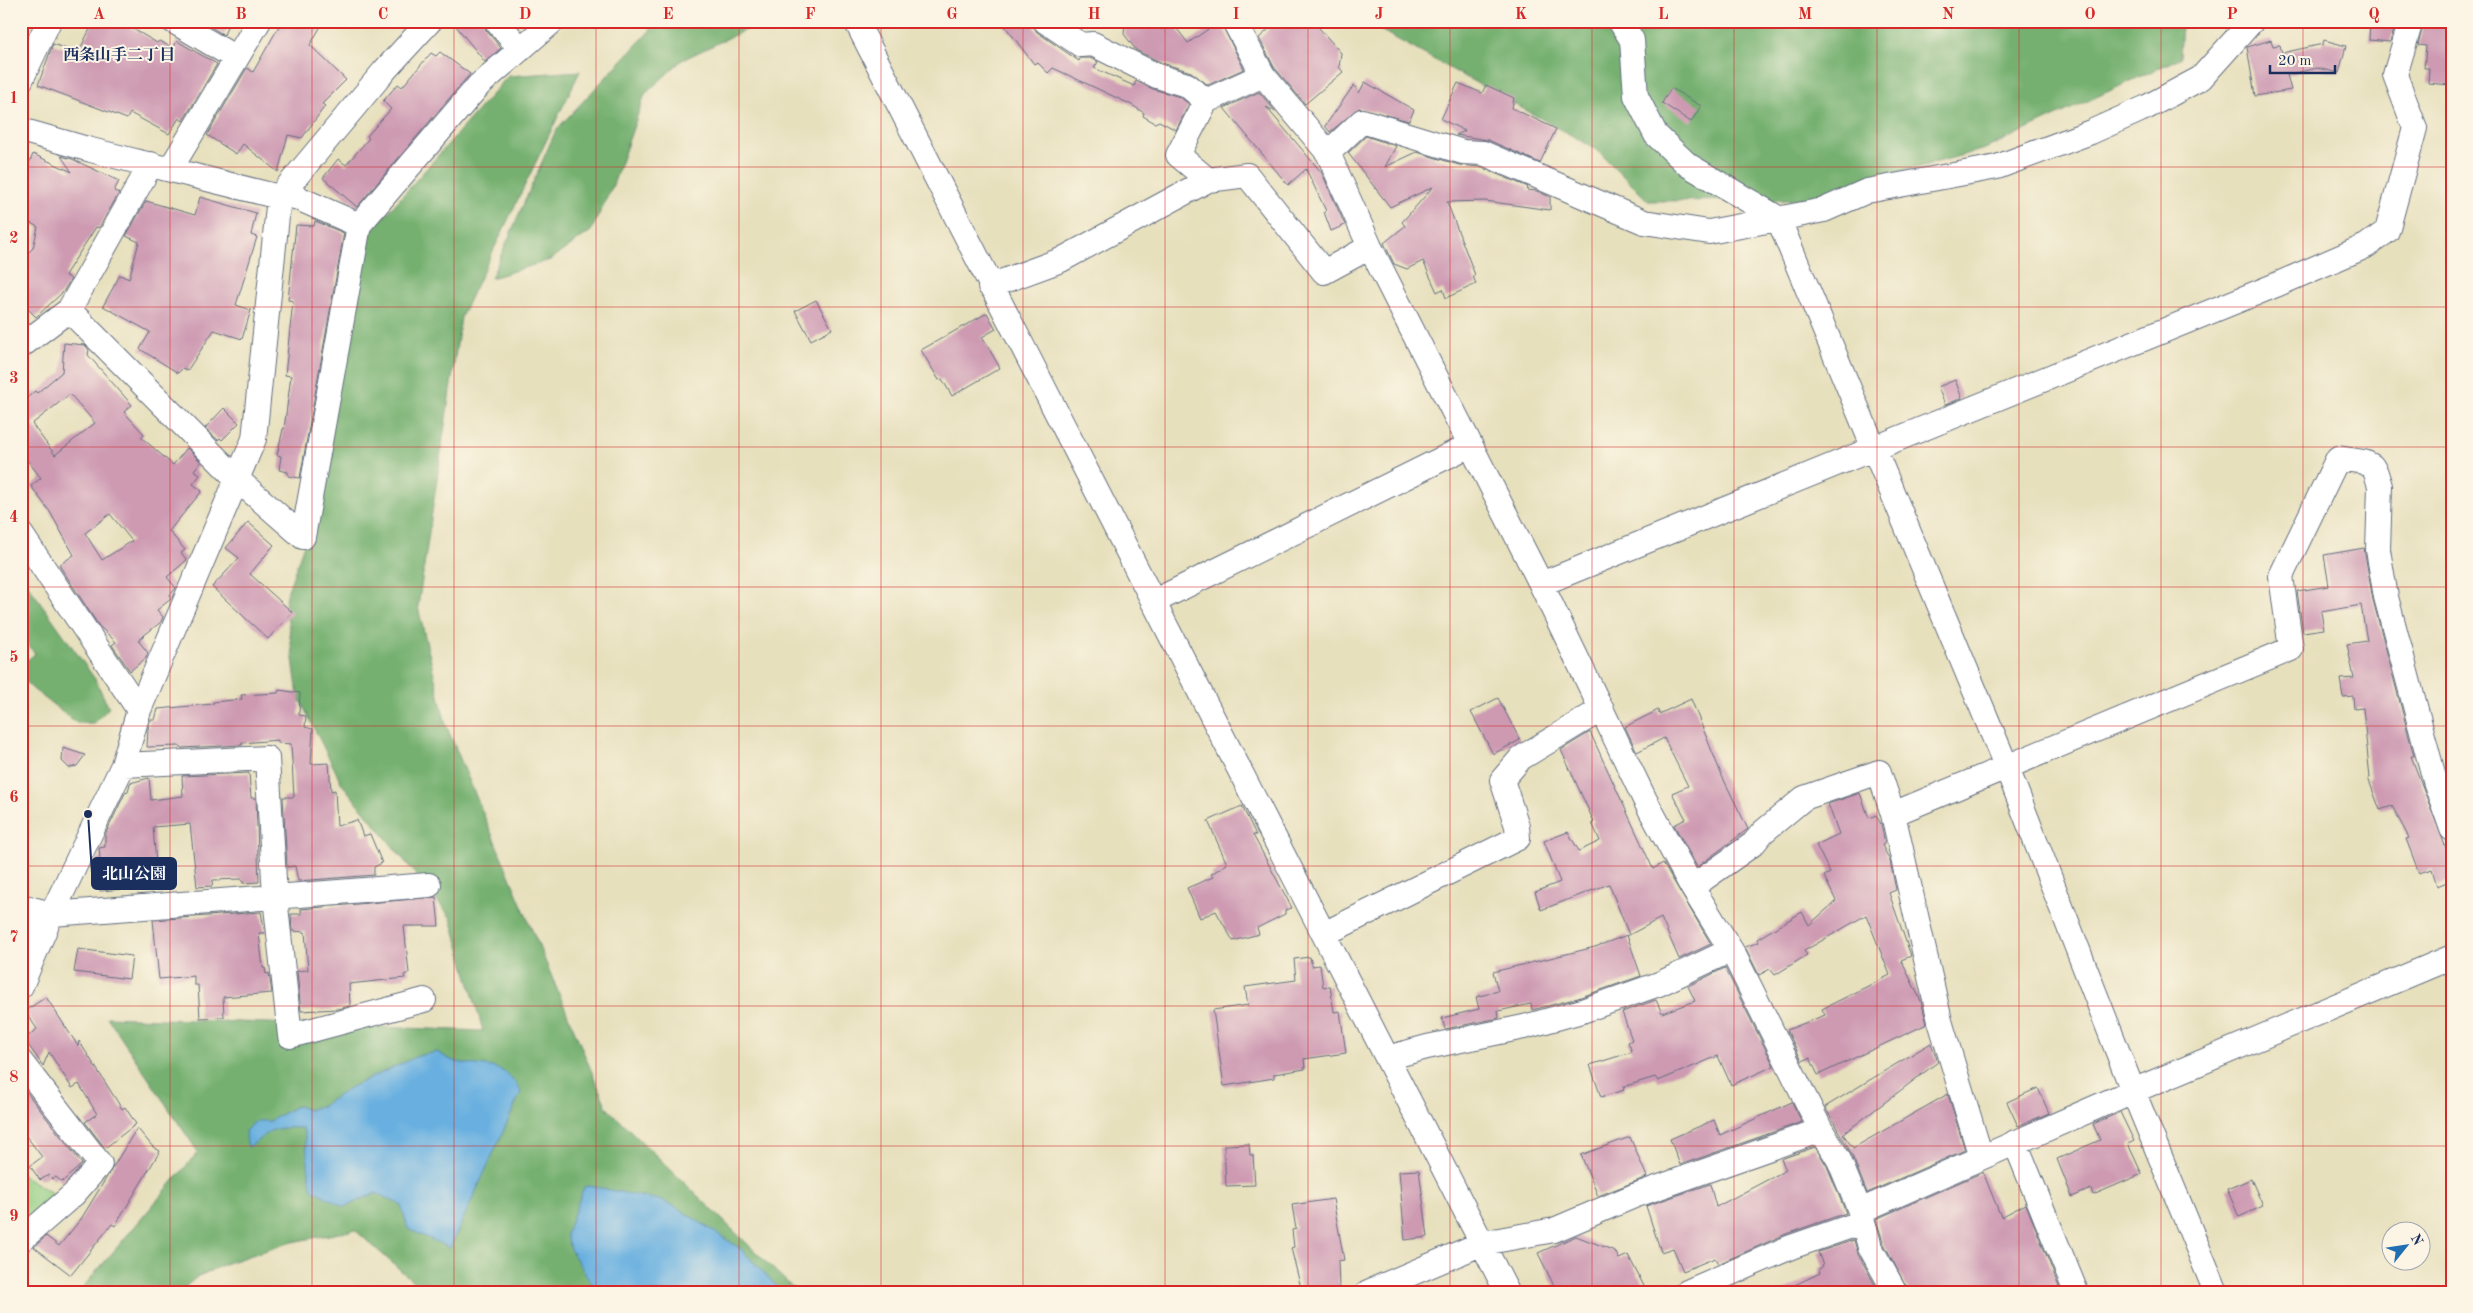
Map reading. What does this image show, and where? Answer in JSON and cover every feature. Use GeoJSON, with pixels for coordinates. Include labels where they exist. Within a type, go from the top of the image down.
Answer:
{"type":"FeatureCollection","features":[{"type":"Feature","properties":{"kind":"street"},"geometry":{"type":"LineString","coordinates":[[24,69],[49,21]]}},
{"type":"Feature","properties":{"kind":"street"},"geometry":{"type":"LineString","coordinates":[[173,21],[236,58]]}},
{"type":"Feature","properties":{"kind":"street"},"geometry":{"type":"LineString","coordinates":[[21,346],[69,310],[161,166],[236,58],[259,21]]}},
{"type":"Feature","properties":{"kind":"street"},"geometry":{"type":"LineString","coordinates":[[21,986],[50,918],[123,765],[139,710],[254,439],[282,194],[385,70],[430,21]]}},
{"type":"Feature","properties":{"kind":"street"},"geometry":{"type":"LineString","coordinates":[[496,21],[521,49]]}},
{"type":"Feature","properties":{"kind":"street"},"geometry":{"type":"LineString","coordinates":[[69,310],[238,480],[304,537],[359,225],[479,85],[553,21]]}},
{"type":"Feature","properties":{"kind":"street"},"geometry":{"type":"LineString","coordinates":[[856,21],[990,286],[1507,1292]]}},
{"type":"Feature","properties":{"kind":"street"},"geometry":{"type":"LineString","coordinates":[[1045,21],[1082,45],[1093,44],[1158,76],[1187,85],[1206,101]]}},
{"type":"Feature","properties":{"kind":"street"},"geometry":{"type":"LineString","coordinates":[[1234,21],[1263,75],[1328,154],[1370,247],[1541,584],[1645,800],[1692,887],[1731,950],[1821,1130],[1839,1160],[1862,1216],[1870,1247],[1894,1292]]}},
{"type":"Feature","properties":{"kind":"street"},"geometry":{"type":"LineString","coordinates":[[1620,21],[1632,40],[1636,96],[1656,135],[1688,166],[1778,218],[1872,448],[2007,768],[2133,1091],[2216,1292]]}},
{"type":"Feature","properties":{"kind":"street"},"geometry":{"type":"LineString","coordinates":[[1328,154],[1362,121],[1463,152],[1484,153],[1644,222],[1709,232],[1824,210],[1867,191],[1997,167],[2091,132],[2147,107],[2201,78],[2252,21]]}},
{"type":"Feature","properties":{"kind":"street"},"geometry":{"type":"LineString","coordinates":[[1541,584],[2276,285],[2366,246],[2387,231],[2415,128],[2396,75],[2411,21]]}},
{"type":"Feature","properties":{"kind":"street"},"geometry":{"type":"LineString","coordinates":[[1208,180],[1178,155],[1206,101],[1263,75]]}},
{"type":"Feature","properties":{"kind":"street"},"geometry":{"type":"LineString","coordinates":[[21,130],[161,166],[282,194],[359,225]]}},
{"type":"Feature","properties":{"kind":"street"},"geometry":{"type":"LineString","coordinates":[[990,286],[1061,260],[1208,180],[1247,175],[1324,272],[1370,247]]}},
{"type":"Feature","properties":{"kind":"street"},"geometry":{"type":"LineString","coordinates":[[1153,602],[1470,445]]}},
{"type":"Feature","properties":{"kind":"street"},"geometry":{"type":"LineString","coordinates":[[1893,814],[2291,649],[2281,576],[2338,458],[2364,462],[2372,466],[2380,486],[2378,550],[2386,597],[2435,781],[2452,830]]}},
{"type":"Feature","properties":{"kind":"street"},"geometry":{"type":"LineString","coordinates":[[21,534],[139,710]]}},
{"type":"Feature","properties":{"kind":"street"},"geometry":{"type":"LineString","coordinates":[[1324,934],[1518,838],[1517,826],[1502,780],[1521,758],[1602,709]]}},
{"type":"Feature","properties":{"kind":"street"},"geometry":{"type":"LineString","coordinates":[[123,765],[267,758],[275,898],[290,1036],[424,1000]]}},
{"type":"Feature","properties":{"kind":"street"},"geometry":{"type":"LineString","coordinates":[[1692,887],[1753,844],[1763,832],[1804,798],[1878,772],[1893,814],[1940,1021],[1981,1157]]}},
{"type":"Feature","properties":{"kind":"street"},"geometry":{"type":"LineString","coordinates":[[21,927],[50,918],[429,885]]}},
{"type":"Feature","properties":{"kind":"street"},"geometry":{"type":"LineString","coordinates":[[21,906],[50,918]]}},
{"type":"Feature","properties":{"kind":"street"},"geometry":{"type":"LineString","coordinates":[[1388,1058],[1427,1047],[1524,1027],[1582,1011],[1659,984],[1731,950]]}},
{"type":"Feature","properties":{"kind":"street"},"geometry":{"type":"LineString","coordinates":[[1687,1292],[1862,1216],[2015,1142],[2452,958]]}},
{"type":"Feature","properties":{"kind":"street"},"geometry":{"type":"LineString","coordinates":[[21,1062],[100,1164],[74,1194],[21,1240]]}},
{"type":"Feature","properties":{"kind":"street"},"geometry":{"type":"LineString","coordinates":[[1368,1292],[1483,1243],[1554,1230],[1634,1196],[1821,1130]]}},
{"type":"Feature","properties":{"kind":"street"},"geometry":{"type":"LineString","coordinates":[[2015,1142],[2076,1292]]}},
{"type":"Feature","properties":{"kind":"green space"},"geometry":{"type":"Polygon","coordinates":[[[659,21],[764,21],[682,60],[645,94],[613,185],[591,231],[550,260],[491,278],[556,130],[659,21]]]}},
{"type":"Feature","properties":{"kind":"green space"},"geometry":{"type":"Polygon","coordinates":[[[1364,21],[2182,21],[2180,58],[1985,149],[1798,200],[1648,201],[1596,149],[1364,21]]]}},
{"type":"Feature","properties":{"kind":"green space"},"geometry":{"type":"Polygon","coordinates":[[[580,71],[461,317],[418,607],[446,725],[607,1108],[797,1292],[425,1292],[355,1230],[292,1242],[227,1263],[197,1277],[179,1292],[79,1292],[198,1152],[107,1017],[483,1031],[451,918],[342,784],[298,696],[285,599],[308,533],[353,252],[508,76],[580,71]]]}},
{"type":"Feature","properties":{"kind":"green space"},"geometry":{"type":"Polygon","coordinates":[[[21,575],[95,679],[109,708],[94,723],[77,723],[21,678],[21,665],[35,654],[21,635],[21,575]]]}},
{"type":"Feature","properties":{"kind":"green space"},"geometry":{"type":"Polygon","coordinates":[[[21,1174],[57,1196],[21,1231],[21,1174]]]}},
{"type":"Feature","properties":{"kind":"water"},"geometry":{"type":"Polygon","coordinates":[[[437,1052],[454,1061],[500,1070],[514,1081],[521,1092],[450,1248],[408,1229],[401,1205],[376,1193],[344,1207],[312,1189],[303,1128],[275,1129],[248,1147],[245,1131],[256,1121],[270,1121],[298,1106],[308,1110],[324,1105],[351,1087],[418,1056],[437,1052]]]}},
{"type":"Feature","properties":{"kind":"water"},"geometry":{"type":"Polygon","coordinates":[[[590,1186],[659,1200],[676,1207],[741,1249],[782,1292],[597,1292],[570,1249],[566,1235],[584,1187],[590,1186]]]}},
{"type":"Feature","properties":{"kind":"building"},"geometry":{"type":"Polygon","coordinates":[[[94,21],[120,21],[157,43],[159,41],[173,48],[177,41],[217,64],[183,121],[179,118],[169,134],[130,113],[127,119],[38,85],[53,44],[78,53],[94,21]]]}},
{"type":"Feature","properties":{"kind":"building"},"geometry":{"type":"Polygon","coordinates":[[[215,21],[229,21],[224,35],[211,27],[215,21]]]}},
{"type":"Feature","properties":{"kind":"building"},"geometry":{"type":"Polygon","coordinates":[[[282,21],[324,21],[310,45],[346,80],[322,104],[325,106],[302,138],[288,135],[278,172],[243,144],[236,154],[207,135],[247,68],[253,72],[282,21]]]}},
{"type":"Feature","properties":{"kind":"building"},"geometry":{"type":"Polygon","coordinates":[[[452,21],[483,21],[486,30],[501,48],[485,62],[452,21]]]}},
{"type":"Feature","properties":{"kind":"building"},"geometry":{"type":"Polygon","coordinates":[[[1001,21],[1031,21],[1037,32],[1079,61],[1080,58],[1090,58],[1098,62],[1094,68],[1134,86],[1136,81],[1153,89],[1180,97],[1189,104],[1176,130],[1159,121],[1155,123],[1143,116],[1144,113],[1132,105],[1053,68],[1048,73],[1037,62],[1034,64],[1001,21]]]}},
{"type":"Feature","properties":{"kind":"building"},"geometry":{"type":"Polygon","coordinates":[[[1125,21],[1171,21],[1188,43],[1220,21],[1244,69],[1208,85],[1191,72],[1162,63],[1136,50],[1124,34],[1125,21]]]}},
{"type":"Feature","properties":{"kind":"building"},"geometry":{"type":"Polygon","coordinates":[[[1263,21],[1313,21],[1341,53],[1339,67],[1343,72],[1305,104],[1274,67],[1259,38],[1268,30],[1263,21]]]}},
{"type":"Feature","properties":{"kind":"building"},"geometry":{"type":"Polygon","coordinates":[[[2370,21],[2397,21],[2390,42],[2369,40],[2370,21]]]}},
{"type":"Feature","properties":{"kind":"building"},"geometry":{"type":"Polygon","coordinates":[[[2424,21],[2452,21],[2450,85],[2428,83],[2429,68],[2424,68],[2426,46],[2418,45],[2424,21]]]}},
{"type":"Feature","properties":{"kind":"building"},"geometry":{"type":"Polygon","coordinates":[[[2271,40],[2273,46],[2280,45],[2282,53],[2323,44],[2324,40],[2346,46],[2339,73],[2317,68],[2287,75],[2291,90],[2255,96],[2247,47],[2271,40]]]}},
{"type":"Feature","properties":{"kind":"building"},"geometry":{"type":"Polygon","coordinates":[[[440,52],[470,74],[357,207],[323,178],[338,159],[346,165],[369,138],[367,136],[391,109],[383,101],[398,84],[402,87],[431,53],[436,56],[440,52]]]}},
{"type":"Feature","properties":{"kind":"building"},"geometry":{"type":"Polygon","coordinates":[[[1365,82],[1414,110],[1409,121],[1359,108],[1330,132],[1325,126],[1354,85],[1359,93],[1365,82]]]}},
{"type":"Feature","properties":{"kind":"building"},"geometry":{"type":"Polygon","coordinates":[[[1458,83],[1482,93],[1486,85],[1514,98],[1512,108],[1556,129],[1540,163],[1488,140],[1456,135],[1465,131],[1441,119],[1458,83]]]}},
{"type":"Feature","properties":{"kind":"building"},"geometry":{"type":"Polygon","coordinates":[[[1671,88],[1701,106],[1691,122],[1662,103],[1671,88]]]}},
{"type":"Feature","properties":{"kind":"building"},"geometry":{"type":"Polygon","coordinates":[[[1259,92],[1276,112],[1266,107],[1322,173],[1345,225],[1331,231],[1324,212],[1326,211],[1306,169],[1288,185],[1224,108],[1259,92]]]}},
{"type":"Feature","properties":{"kind":"building"},"geometry":{"type":"Polygon","coordinates":[[[1366,136],[1396,146],[1385,167],[1417,152],[1459,165],[1480,167],[1528,187],[1527,190],[1537,191],[1550,197],[1550,210],[1485,201],[1447,202],[1475,275],[1473,276],[1476,284],[1446,298],[1443,289],[1437,292],[1423,261],[1407,269],[1394,264],[1384,243],[1405,226],[1402,222],[1433,187],[1390,207],[1348,153],[1366,136]]]}},
{"type":"Feature","properties":{"kind":"building"},"geometry":{"type":"Polygon","coordinates":[[[33,154],[72,172],[61,156],[72,159],[119,181],[114,191],[119,193],[99,228],[96,227],[65,275],[71,279],[63,292],[36,317],[21,302],[21,260],[33,248],[38,227],[21,218],[21,162],[28,166],[33,154]]]}},
{"type":"Feature","properties":{"kind":"building"},"geometry":{"type":"Polygon","coordinates":[[[200,197],[256,213],[251,235],[257,237],[236,305],[251,310],[242,339],[214,330],[187,371],[183,368],[178,373],[140,349],[150,332],[103,306],[120,275],[129,279],[139,242],[126,236],[146,201],[195,215],[200,197]]]}},
{"type":"Feature","properties":{"kind":"building"},"geometry":{"type":"Polygon","coordinates":[[[315,221],[344,233],[300,478],[288,476],[288,472],[279,470],[281,456],[277,455],[284,429],[291,376],[285,375],[293,301],[288,300],[296,225],[314,226],[315,221]]]}},
{"type":"Feature","properties":{"kind":"building"},"geometry":{"type":"Polygon","coordinates":[[[816,300],[832,329],[811,340],[795,311],[816,300]]]}},
{"type":"Feature","properties":{"kind":"building"},"geometry":{"type":"Polygon","coordinates":[[[987,313],[996,329],[982,337],[1000,368],[952,396],[942,379],[939,380],[921,350],[987,313]]]}},
{"type":"Feature","properties":{"kind":"building"},"geometry":{"type":"Polygon","coordinates":[[[64,343],[85,345],[89,350],[88,355],[132,405],[124,412],[144,434],[141,437],[173,465],[187,448],[201,462],[194,470],[200,475],[193,484],[202,491],[169,531],[185,550],[181,553],[187,560],[167,577],[176,588],[170,595],[171,599],[157,610],[163,617],[161,622],[138,640],[148,653],[146,658],[130,671],[112,645],[116,642],[99,626],[59,565],[74,555],[50,512],[31,486],[41,478],[21,452],[21,403],[35,391],[37,393],[62,372],[64,343]],[[70,394],[32,424],[55,455],[95,423],[70,394]],[[110,514],[85,533],[102,560],[132,541],[110,514]]]}},
{"type":"Feature","properties":{"kind":"building"},"geometry":{"type":"Polygon","coordinates":[[[1955,380],[1962,398],[1945,405],[1938,387],[1955,380]]]}},
{"type":"Feature","properties":{"kind":"building"},"geometry":{"type":"Polygon","coordinates":[[[224,408],[239,423],[222,440],[220,438],[218,440],[205,428],[224,408]]]}},
{"type":"Feature","properties":{"kind":"building"},"geometry":{"type":"Polygon","coordinates":[[[248,522],[274,545],[250,574],[292,612],[268,639],[212,587],[239,558],[226,548],[248,522]]]}},
{"type":"Feature","properties":{"kind":"building"},"geometry":{"type":"Polygon","coordinates":[[[2364,548],[2373,600],[2414,756],[2411,756],[2452,864],[2452,880],[2437,886],[2432,869],[2419,873],[2406,839],[2409,838],[2392,806],[2380,810],[2368,778],[2370,778],[2363,708],[2354,709],[2353,696],[2343,697],[2340,679],[2354,678],[2347,644],[2367,641],[2361,605],[2321,612],[2324,629],[2303,632],[2297,591],[2329,586],[2324,555],[2364,548]]]}},
{"type":"Feature","properties":{"kind":"building"},"geometry":{"type":"Polygon","coordinates":[[[279,690],[300,693],[299,715],[306,716],[305,727],[313,729],[311,764],[329,763],[331,791],[335,790],[337,826],[357,820],[363,836],[370,834],[382,863],[374,867],[374,875],[298,881],[295,866],[287,867],[283,797],[294,797],[291,744],[278,743],[278,740],[242,743],[242,745],[181,748],[181,746],[147,747],[150,720],[155,720],[158,709],[213,704],[213,702],[242,699],[241,695],[278,693],[279,690]]]}},
{"type":"Feature","properties":{"kind":"building"},"geometry":{"type":"Polygon","coordinates":[[[1498,698],[1520,740],[1493,754],[1471,712],[1498,698]]]}},
{"type":"Feature","properties":{"kind":"building"},"geometry":{"type":"Polygon","coordinates":[[[1691,699],[1722,776],[1748,829],[1697,867],[1674,825],[1686,819],[1672,793],[1688,786],[1664,738],[1637,752],[1625,727],[1658,710],[1659,714],[1691,699]]]}},
{"type":"Feature","properties":{"kind":"building"},"geometry":{"type":"Polygon","coordinates":[[[1590,732],[1653,869],[1663,863],[1711,944],[1679,959],[1661,918],[1629,935],[1609,884],[1541,910],[1535,892],[1560,882],[1544,841],[1568,832],[1579,851],[1600,841],[1592,823],[1594,822],[1561,750],[1590,732]]]}},
{"type":"Feature","properties":{"kind":"building"},"geometry":{"type":"Polygon","coordinates":[[[63,748],[85,755],[77,766],[69,768],[62,761],[63,748]]]}},
{"type":"Feature","properties":{"kind":"building"},"geometry":{"type":"Polygon","coordinates":[[[249,773],[251,798],[256,798],[259,882],[243,883],[242,879],[213,880],[212,886],[197,887],[190,824],[153,827],[157,875],[152,875],[151,878],[143,878],[142,881],[123,883],[123,889],[100,891],[95,859],[100,858],[99,848],[105,847],[105,835],[125,793],[128,792],[130,783],[149,778],[151,800],[183,796],[182,776],[249,773]]]}},
{"type":"Feature","properties":{"kind":"building"},"geometry":{"type":"Polygon","coordinates":[[[1860,793],[1869,818],[1876,815],[1881,824],[1885,843],[1882,845],[1890,861],[1896,890],[1889,893],[1911,956],[1901,960],[1921,1001],[1927,1024],[1818,1075],[1810,1058],[1802,1061],[1787,1030],[1825,1015],[1822,1009],[1890,975],[1866,915],[1804,951],[1807,955],[1775,975],[1770,969],[1759,975],[1745,947],[1759,942],[1757,939],[1802,912],[1809,925],[1836,901],[1824,876],[1830,873],[1816,845],[1839,834],[1828,804],[1860,793]]]}},
{"type":"Feature","properties":{"kind":"building"},"geometry":{"type":"Polygon","coordinates":[[[1242,806],[1256,835],[1253,835],[1292,908],[1285,910],[1285,914],[1257,928],[1259,934],[1233,941],[1216,911],[1200,918],[1187,888],[1213,877],[1211,874],[1227,864],[1208,821],[1242,806]]]}},
{"type":"Feature","properties":{"kind":"building"},"geometry":{"type":"Polygon","coordinates":[[[436,897],[439,926],[404,926],[409,973],[404,975],[405,978],[349,984],[350,1006],[337,1009],[301,1011],[297,971],[308,970],[305,932],[292,931],[291,914],[301,914],[301,909],[436,897]]]}},
{"type":"Feature","properties":{"kind":"building"},"geometry":{"type":"Polygon","coordinates":[[[261,912],[265,933],[259,933],[263,968],[265,968],[266,974],[269,973],[272,993],[223,997],[224,1017],[200,1018],[198,985],[194,985],[194,976],[159,979],[153,920],[261,912]]]}},
{"type":"Feature","properties":{"kind":"building"},"geometry":{"type":"Polygon","coordinates":[[[1627,935],[1641,976],[1578,998],[1532,1010],[1531,1004],[1498,1011],[1499,1018],[1445,1029],[1442,1018],[1479,1009],[1476,997],[1498,991],[1493,972],[1595,947],[1627,935]]]}},
{"type":"Feature","properties":{"kind":"building"},"geometry":{"type":"Polygon","coordinates":[[[78,949],[132,956],[129,979],[74,972],[78,949]]]}},
{"type":"Feature","properties":{"kind":"building"},"geometry":{"type":"Polygon","coordinates":[[[1310,957],[1312,966],[1320,965],[1323,987],[1330,986],[1334,1012],[1340,1011],[1346,1053],[1304,1059],[1305,1069],[1274,1074],[1274,1078],[1224,1086],[1213,1010],[1248,1005],[1245,987],[1296,980],[1294,959],[1310,957]]]}},
{"type":"Feature","properties":{"kind":"building"},"geometry":{"type":"Polygon","coordinates":[[[1725,968],[1774,1066],[1731,1085],[1718,1056],[1658,1081],[1655,1077],[1623,1087],[1624,1090],[1601,1097],[1590,1065],[1632,1052],[1628,1042],[1632,1040],[1622,1012],[1656,1000],[1662,1013],[1695,1001],[1688,986],[1725,968]]]}},
{"type":"Feature","properties":{"kind":"building"},"geometry":{"type":"Polygon","coordinates":[[[46,997],[78,1046],[79,1041],[122,1109],[125,1107],[136,1124],[105,1148],[85,1122],[97,1114],[79,1084],[72,1088],[49,1052],[43,1066],[24,1039],[37,1029],[25,1011],[46,997]]]}},
{"type":"Feature","properties":{"kind":"building"},"geometry":{"type":"Polygon","coordinates":[[[1931,1043],[1938,1062],[1843,1134],[1853,1148],[1948,1094],[1965,1150],[1867,1193],[1852,1155],[1825,1107],[1931,1043]]]}},
{"type":"Feature","properties":{"kind":"building"},"geometry":{"type":"Polygon","coordinates":[[[21,1085],[82,1164],[62,1182],[56,1177],[53,1179],[49,1175],[40,1180],[30,1166],[42,1157],[21,1129],[21,1085]]]}},
{"type":"Feature","properties":{"kind":"building"},"geometry":{"type":"Polygon","coordinates":[[[2038,1088],[2049,1113],[2018,1126],[2007,1102],[2038,1088]]]}},
{"type":"Feature","properties":{"kind":"building"},"geometry":{"type":"Polygon","coordinates":[[[1792,1102],[1802,1122],[1680,1165],[1670,1139],[1714,1120],[1720,1135],[1792,1102]]]}},
{"type":"Feature","properties":{"kind":"building"},"geometry":{"type":"Polygon","coordinates":[[[2120,1112],[2134,1141],[2128,1144],[2142,1174],[2093,1195],[2091,1189],[2072,1197],[2057,1159],[2100,1140],[2093,1124],[2120,1112]]]}},
{"type":"Feature","properties":{"kind":"building"},"geometry":{"type":"Polygon","coordinates":[[[137,1128],[153,1147],[160,1151],[115,1226],[112,1224],[71,1275],[34,1247],[46,1236],[59,1246],[81,1219],[137,1128]]]}},
{"type":"Feature","properties":{"kind":"building"},"geometry":{"type":"Polygon","coordinates":[[[1630,1137],[1647,1177],[1598,1196],[1581,1155],[1630,1137]]]}},
{"type":"Feature","properties":{"kind":"building"},"geometry":{"type":"Polygon","coordinates":[[[1249,1144],[1250,1155],[1253,1155],[1255,1185],[1226,1186],[1224,1145],[1249,1144]]]}},
{"type":"Feature","properties":{"kind":"building"},"geometry":{"type":"Polygon","coordinates":[[[1815,1147],[1827,1166],[1846,1213],[1786,1234],[1718,1264],[1715,1258],[1683,1271],[1673,1248],[1661,1252],[1646,1206],[1710,1184],[1716,1207],[1786,1170],[1781,1159],[1815,1147]]]}},
{"type":"Feature","properties":{"kind":"building"},"geometry":{"type":"Polygon","coordinates":[[[1419,1170],[1428,1237],[1405,1240],[1399,1171],[1419,1170]]]}},
{"type":"Feature","properties":{"kind":"building"},"geometry":{"type":"Polygon","coordinates":[[[1983,1172],[2001,1217],[2026,1204],[2061,1292],[1909,1292],[1883,1242],[1876,1219],[1983,1172]]]}},
{"type":"Feature","properties":{"kind":"building"},"geometry":{"type":"Polygon","coordinates":[[[2251,1179],[2263,1206],[2239,1217],[2227,1189],[2251,1179]]]}},
{"type":"Feature","properties":{"kind":"building"},"geometry":{"type":"Polygon","coordinates":[[[1333,1199],[1344,1260],[1338,1261],[1339,1287],[1330,1292],[1302,1292],[1291,1248],[1294,1247],[1292,1230],[1296,1229],[1292,1205],[1333,1199]]]}},
{"type":"Feature","properties":{"kind":"building"},"geometry":{"type":"Polygon","coordinates":[[[1576,1236],[1615,1251],[1619,1259],[1628,1255],[1647,1292],[1557,1292],[1538,1253],[1576,1236]]]}},
{"type":"Feature","properties":{"kind":"building"},"geometry":{"type":"Polygon","coordinates":[[[1854,1240],[1858,1254],[1879,1292],[1780,1292],[1820,1273],[1819,1269],[1823,1266],[1818,1252],[1854,1240]]]}},
{"type":"Feature","properties":{"kind":"place","name":"北山公園"},"geometry":{"type":"Point","coordinates":[88,814]}},
{"type":"Feature","properties":{"kind":"district","name":"西条山手二丁目"},"geometry":{"type":"Point","coordinates":[119,54]}}]}
